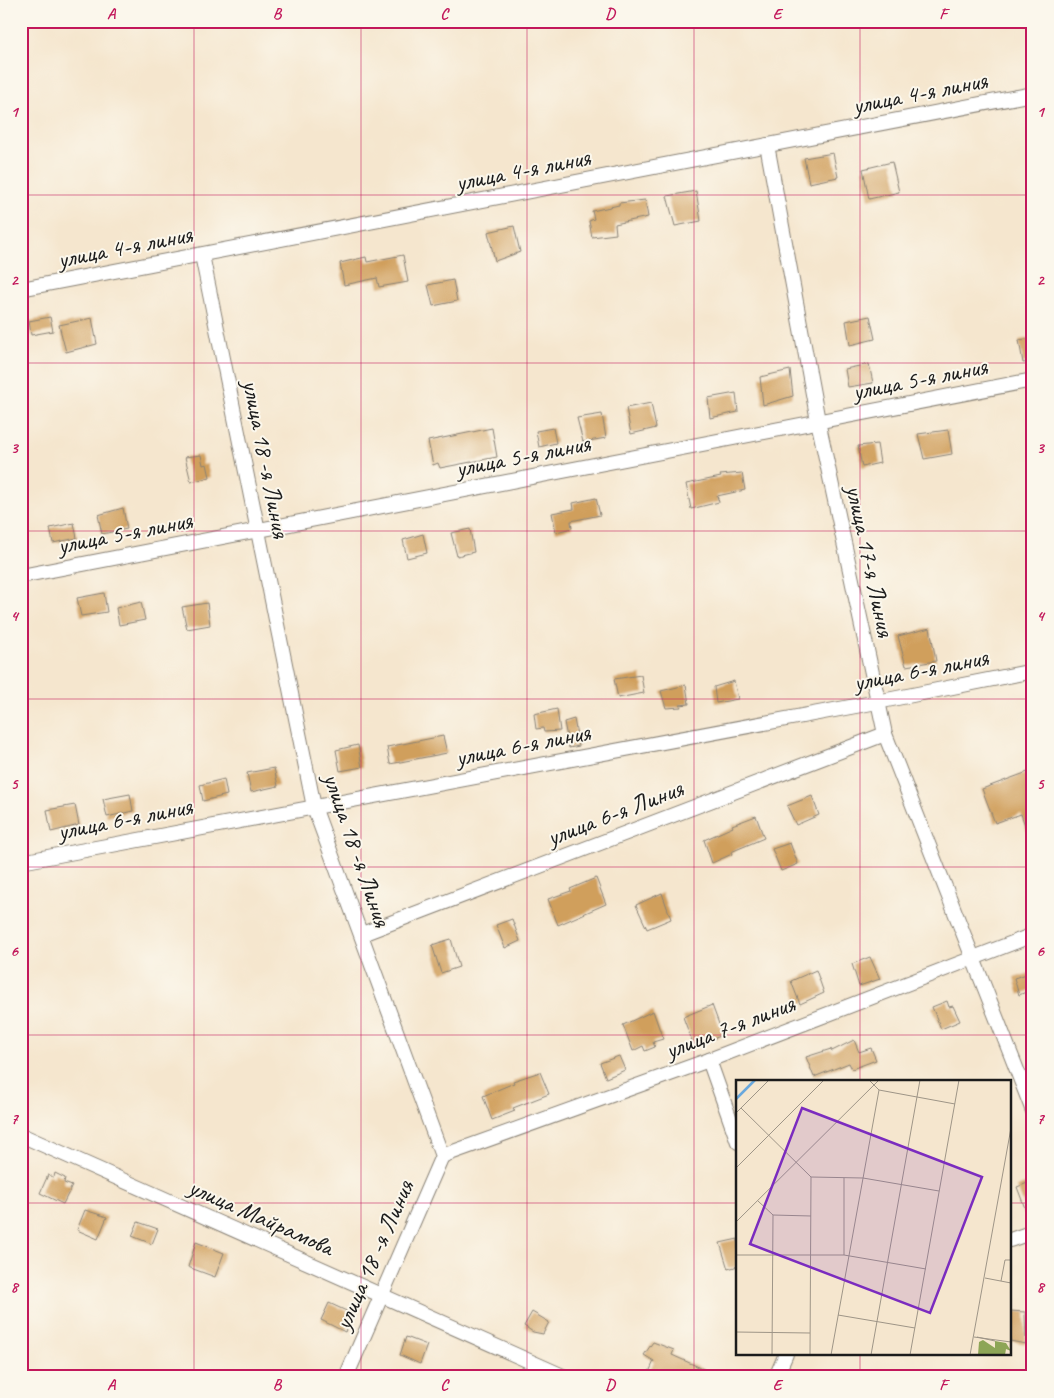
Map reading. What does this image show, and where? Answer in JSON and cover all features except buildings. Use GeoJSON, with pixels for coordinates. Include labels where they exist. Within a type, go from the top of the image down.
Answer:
{"type":"FeatureCollection","features":[{"type":"Feature","properties":{"kind":"street","name":"улица 4-я линия"},"geometry":{"type":"LineString","coordinates":[[21,289],[1033,94]]}},
{"type":"Feature","properties":{"kind":"street","name":"улица 17-я Линия"},"geometry":{"type":"LineString","coordinates":[[767,145],[818,420],[885,734],[1033,1111]]}},
{"type":"Feature","properties":{"kind":"street","name":"улица 18 -я Линия"},"geometry":{"type":"LineString","coordinates":[[202,255],[314,807],[442,1156],[346,1377]]}},
{"type":"Feature","properties":{"kind":"street","name":"улица 5-я линия"},"geometry":{"type":"LineString","coordinates":[[21,576],[818,420],[1033,380]]}},
{"type":"Feature","properties":{"kind":"street","name":"улица 6-я линия"},"geometry":{"type":"LineString","coordinates":[[21,862],[877,702],[1033,670]]}},
{"type":"Feature","properties":{"kind":"street","name":"улица 6-я Линия"},"geometry":{"type":"LineString","coordinates":[[362,934],[885,734]]}},
{"type":"Feature","properties":{"kind":"street","name":"улица 7-я линия"},"geometry":{"type":"LineString","coordinates":[[442,1156],[709,1060],[1033,935]]}},
{"type":"Feature","properties":{"kind":"street"},"geometry":{"type":"LineString","coordinates":[[709,1060],[736,1136]]}},
{"type":"Feature","properties":{"kind":"street","name":"улица Майрамова"},"geometry":{"type":"LineString","coordinates":[[21,1134],[565,1377]]}},
{"type":"Feature","properties":{"kind":"street"},"geometry":{"type":"LineString","coordinates":[[1012,1239],[1033,1232]]}},
{"type":"Feature","properties":{"kind":"street"},"geometry":{"type":"LineString","coordinates":[[776,1377],[785,1356]]}}]}
